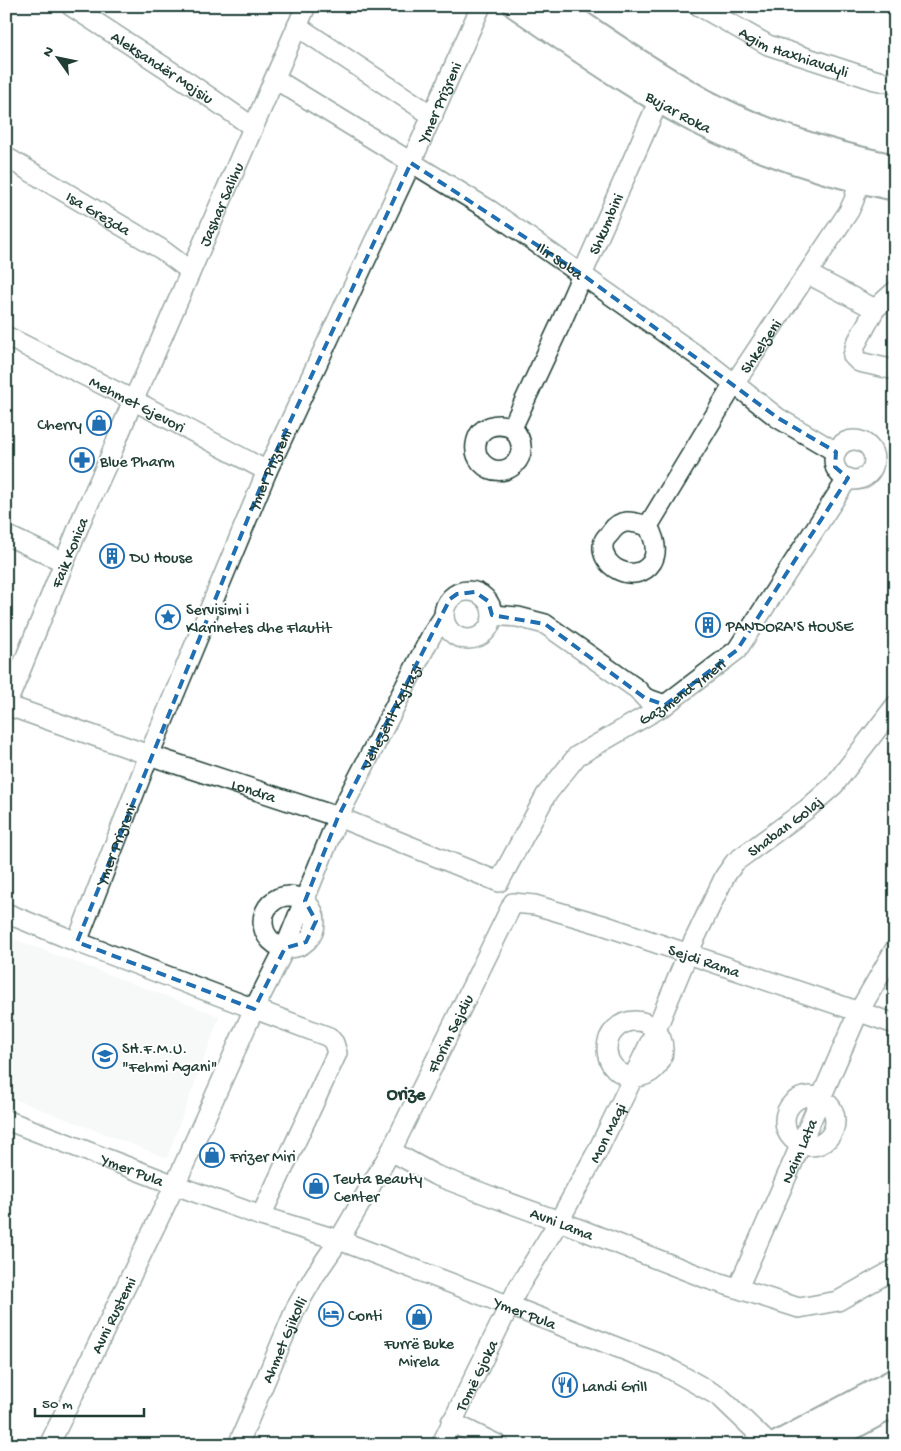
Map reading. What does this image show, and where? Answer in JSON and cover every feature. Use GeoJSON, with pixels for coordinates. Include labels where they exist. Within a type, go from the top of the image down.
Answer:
{"type":"FeatureCollection","features":[{"type":"Feature","properties":{"kind":"main road","name":"Bujar Roka"},"geometry":{"type":"LineString","coordinates":[[516,6],[659,100],[702,123],[764,151],[815,168],[862,171]]}},
{"type":"Feature","properties":{"kind":"main road","name":"Bujar Roka"},"geometry":{"type":"LineString","coordinates":[[555,6],[643,65],[707,103],[862,171]]}},
{"type":"Feature","properties":{"kind":"main road"},"geometry":{"type":"LineString","coordinates":[[862,171],[895,167]]}},
{"type":"Feature","properties":{"kind":"main road"},"geometry":{"type":"LineString","coordinates":[[862,171],[895,188]]}},
{"type":"Feature","properties":{"kind":"main road"},"geometry":{"type":"LineString","coordinates":[[775,1445],[895,1381]]}},
{"type":"Feature","properties":{"kind":"main road"},"geometry":{"type":"LineString","coordinates":[[819,1445],[895,1404]]}},
{"type":"Feature","properties":{"kind":"street","name":"Aleksandër Mojsiu"},"geometry":{"type":"LineString","coordinates":[[71,6],[254,127]]}},
{"type":"Feature","properties":{"kind":"street","name":"Jashar Salihu"},"geometry":{"type":"LineString","coordinates":[[132,400],[150,365],[306,6]]}},
{"type":"Feature","properties":{"kind":"street","name":"Ymer Prizreni"},"geometry":{"type":"LineString","coordinates":[[77,942],[149,755],[267,471],[433,116],[481,6]]}},
{"type":"Feature","properties":{"kind":"street","name":"Agim Haxhiavdyli"},"geometry":{"type":"LineString","coordinates":[[700,6],[768,46],[875,80],[895,84]]}},
{"type":"Feature","properties":{"kind":"street"},"geometry":{"type":"LineString","coordinates":[[297,26],[433,116]]}},
{"type":"Feature","properties":{"kind":"street","name":"Ilir Soba"},"geometry":{"type":"LineString","coordinates":[[275,79],[491,211],[709,364],[778,418],[836,452]]}},
{"type":"Feature","properties":{"kind":"street","name":"Shkumbini"},"geometry":{"type":"LineString","coordinates":[[512,428],[583,275],[659,100]]}},
{"type":"Feature","properties":{"kind":"street","name":"Isa Grezda"},"geometry":{"type":"LineString","coordinates":[[6,157],[161,249],[190,270]]}},
{"type":"Feature","properties":{"kind":"street","name":"Shkelzeni"},"geometry":{"type":"LineString","coordinates":[[648,526],[734,384],[849,211],[862,171]]}},
{"type":"Feature","properties":{"kind":"street"},"geometry":{"type":"LineString","coordinates":[[808,274],[875,309]]}},
{"type":"Feature","properties":{"kind":"street"},"geometry":{"type":"LineString","coordinates":[[895,291],[875,309],[856,344],[853,356],[858,362],[895,370]]}},
{"type":"Feature","properties":{"kind":"street","name":"Mehmet Gjevori"},"geometry":{"type":"LineString","coordinates":[[6,336],[267,471]]}},
{"type":"Feature","properties":{"kind":"street","name":"Faik Konica"},"geometry":{"type":"LineString","coordinates":[[6,705],[82,516],[107,464],[132,400]]}},
{"type":"Feature","properties":{"kind":"street"},"geometry":{"type":"LineString","coordinates":[[855,440],[866,444],[871,451],[873,462],[868,473],[858,479],[848,478],[840,474],[835,467],[834,459],[836,452],[844,443],[855,440]]}},
{"type":"Feature","properties":{"kind":"street","name":"Gazmend Ymeri"},"geometry":{"type":"LineString","coordinates":[[499,882],[546,795],[577,756],[664,705],[737,650],[848,478]]}},
{"type":"Feature","properties":{"kind":"street"},"geometry":{"type":"LineString","coordinates":[[6,535],[64,562]]}},
{"type":"Feature","properties":{"kind":"street","name":"Vëllezërit Kajtazi"},"geometry":{"type":"LineString","coordinates":[[254,1009],[285,948],[338,817],[431,636],[444,616],[450,600],[457,594],[466,591],[474,592],[482,595],[488,601],[492,608],[492,615]]}},
{"type":"Feature","properties":{"kind":"street"},"geometry":{"type":"LineString","coordinates":[[444,616],[446,626],[451,633],[461,639],[471,640],[481,636],[489,629],[492,615],[518,617],[545,624],[636,689],[645,698],[664,705]]}},
{"type":"Feature","properties":{"kind":"street","name":"Londra"},"geometry":{"type":"LineString","coordinates":[[6,705],[149,755],[338,817],[499,882]]}},
{"type":"Feature","properties":{"kind":"street","name":"Shaban Golaj"},"geometry":{"type":"LineString","coordinates":[[688,953],[725,876],[734,862],[807,810],[834,786],[895,706]]}},
{"type":"Feature","properties":{"kind":"street"},"geometry":{"type":"LineString","coordinates":[[466,869],[510,860]]}},
{"type":"Feature","properties":{"kind":"street"},"geometry":{"type":"LineString","coordinates":[[285,948],[276,945],[265,932],[263,924],[267,908],[273,901],[289,895],[297,896],[305,901]]}},
{"type":"Feature","properties":{"kind":"street","name":"Sejdi Rama"},"geometry":{"type":"LineString","coordinates":[[513,903],[535,905],[688,953],[858,1013],[895,1024]]}},
{"type":"Feature","properties":{"kind":"street","name":"Florim Sejdiu"},"geometry":{"type":"LineString","coordinates":[[339,1240],[391,1151],[513,903]]}},
{"type":"Feature","properties":{"kind":"street"},"geometry":{"type":"LineString","coordinates":[[6,914],[284,1020],[329,1038],[334,1043],[336,1052],[261,1216]]}},
{"type":"Feature","properties":{"kind":"street","name":"Naim Lata"},"geometry":{"type":"LineString","coordinates":[[738,1288],[858,1013],[895,949]]}},
{"type":"Feature","properties":{"kind":"street","name":"Mon Maqi"},"geometry":{"type":"LineString","coordinates":[[509,1305],[559,1221],[598,1150],[656,1030],[688,953]]}},
{"type":"Feature","properties":{"kind":"street","name":"Avni Rustemi"},"geometry":{"type":"LineString","coordinates":[[49,1445],[176,1185],[254,1009]]}},
{"type":"Feature","properties":{"kind":"street"},"geometry":{"type":"LineString","coordinates":[[633,1077],[624,1075],[611,1063],[608,1055],[610,1037],[615,1030],[631,1022],[640,1022],[656,1030]]}},
{"type":"Feature","properties":{"kind":"street"},"geometry":{"type":"LineString","coordinates":[[805,1096],[820,1097],[832,1108],[836,1123],[834,1131],[829,1138],[816,1146],[800,1144],[788,1134],[784,1118],[791,1104],[805,1096]]}},
{"type":"Feature","properties":{"kind":"street","name":"Ymer Pula"},"geometry":{"type":"LineString","coordinates":[[6,1120],[261,1216],[339,1240],[663,1365],[720,1397],[770,1445]]}},
{"type":"Feature","properties":{"kind":"street","name":"Avni Lama"},"geometry":{"type":"LineString","coordinates":[[391,1151],[435,1175],[708,1279],[799,1308],[838,1301],[895,1269]]}},
{"type":"Feature","properties":{"kind":"street","name":"Ahmet Gjikolli"},"geometry":{"type":"LineString","coordinates":[[238,1445],[296,1308],[315,1275],[339,1240]]}},
{"type":"Feature","properties":{"kind":"street","name":"Tomë Gjoka"},"geometry":{"type":"LineString","coordinates":[[441,1445],[509,1305]]}},
{"type":"Feature","properties":{"kind":"street"},"geometry":{"type":"LineString","coordinates":[[451,1422],[498,1445]]}},
{"type":"Feature","properties":{"kind":"highlighted area"},"geometry":{"type":"Polygon","coordinates":[[[411,163],[583,275],[778,418],[836,452],[835,467],[848,478],[737,650],[665,705],[645,698],[545,624],[492,615],[488,601],[475,592],[457,594],[450,599],[338,817],[305,901],[316,921],[306,942],[285,948],[254,1009],[77,942],[267,471],[411,163]]]}},
{"type":"Feature","properties":{"kind":"shaded area","name":"SH.F.M.U. \"Fehmi Agani\""},"geometry":{"type":"Polygon","coordinates":[[[6,936],[220,1016],[167,1158],[6,1096],[6,936]]]}},
{"type":"Feature","properties":{"kind":"place","name":"Cherry"},"geometry":{"type":"Point","coordinates":[99,423]}},
{"type":"Feature","properties":{"kind":"place","name":"Blue Pharm"},"geometry":{"type":"Point","coordinates":[82,460]}},
{"type":"Feature","properties":{"kind":"place","name":"DU House"},"geometry":{"type":"Point","coordinates":[112,556]}},
{"type":"Feature","properties":{"kind":"place","name":"Servisimi i Klarinetes dhe Flautit"},"geometry":{"type":"Point","coordinates":[168,617]}},
{"type":"Feature","properties":{"kind":"place","name":"PANDORA'S HOUSE"},"geometry":{"type":"Point","coordinates":[708,625]}},
{"type":"Feature","properties":{"kind":"place","name":"SH.F.M.U. \"Fehmi Agani\""},"geometry":{"type":"Point","coordinates":[105,1056]}},
{"type":"Feature","properties":{"kind":"place","name":"Frizer Miri"},"geometry":{"type":"Point","coordinates":[212,1155]}},
{"type":"Feature","properties":{"kind":"place","name":"Teuta Beauty Center"},"geometry":{"type":"Point","coordinates":[316,1186]}},
{"type":"Feature","properties":{"kind":"place","name":"Conti"},"geometry":{"type":"Point","coordinates":[331,1314]}},
{"type":"Feature","properties":{"kind":"place","name":"Furrë Buke Mirela"},"geometry":{"type":"Point","coordinates":[419,1317]}},
{"type":"Feature","properties":{"kind":"place","name":"Landi Grill"},"geometry":{"type":"Point","coordinates":[565,1385]}},
{"type":"Feature","properties":{"kind":"district","name":"Orize"},"geometry":{"type":"Point","coordinates":[406,1093]}}]}
